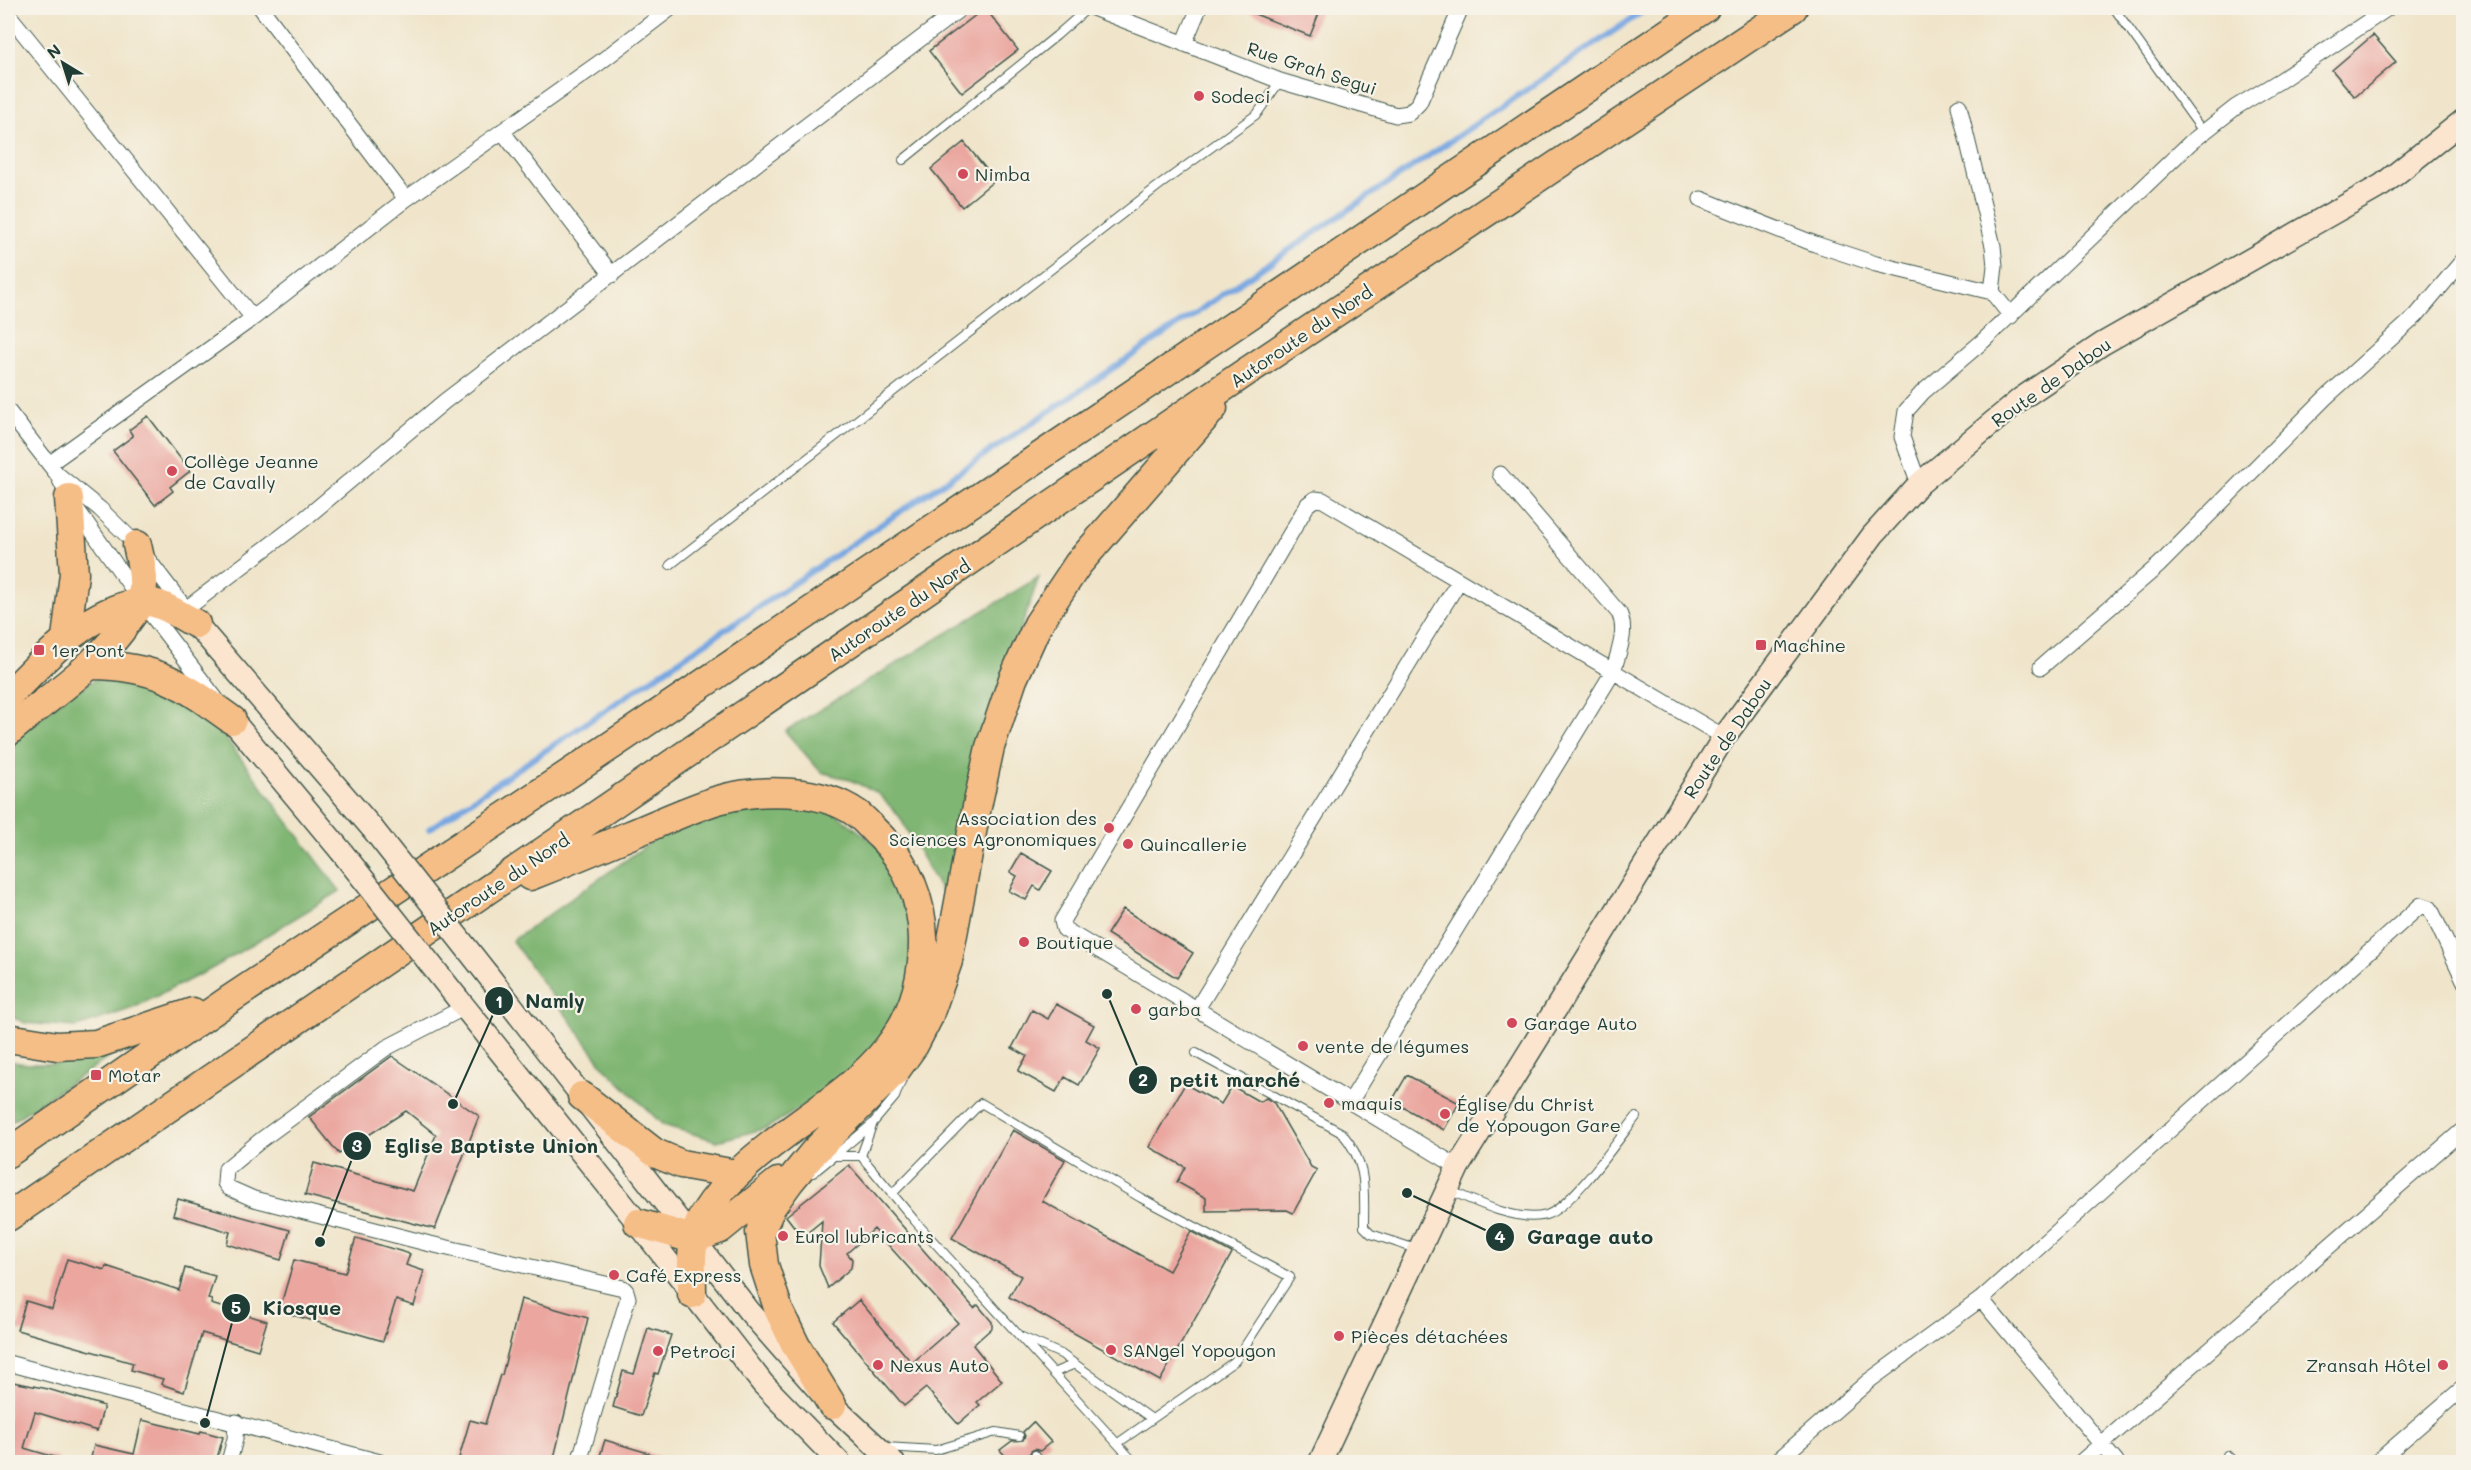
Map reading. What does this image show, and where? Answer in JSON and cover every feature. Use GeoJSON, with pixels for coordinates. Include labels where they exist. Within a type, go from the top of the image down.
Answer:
{"type":"FeatureCollection","features":[{"type":"Feature","properties":{"kind":"highway"},"geometry":{"type":"LineString","coordinates":[[8,1153],[229,1000],[612,745],[1705,8]]}},
{"type":"Feature","properties":{"kind":"highway","name":"Autoroute du Nord"},"geometry":{"type":"LineString","coordinates":[[8,1217],[486,893],[1246,372],[1793,8]]}},
{"type":"Feature","properties":{"kind":"highway"},"geometry":{"type":"LineString","coordinates":[[832,1405],[791,1337],[779,1311],[764,1265],[760,1232],[772,1206],[819,1162],[896,1070],[914,1045],[928,1018],[948,961],[990,747],[1013,679],[1038,624],[1078,564],[1197,424],[1246,372]]}},
{"type":"Feature","properties":{"kind":"highway"},"geometry":{"type":"LineString","coordinates":[[59,479],[74,574],[66,638]]}},
{"type":"Feature","properties":{"kind":"highway"},"geometry":{"type":"LineString","coordinates":[[8,732],[92,665],[113,643],[141,601],[142,566],[137,545]]}},
{"type":"Feature","properties":{"kind":"highway"},"geometry":{"type":"LineString","coordinates":[[8,696],[66,638],[98,616],[141,601],[191,617]]}},
{"type":"Feature","properties":{"kind":"highway"},"geometry":{"type":"LineString","coordinates":[[92,665],[118,665],[151,672],[186,687],[232,720]]}},
{"type":"Feature","properties":{"kind":"highway"},"geometry":{"type":"LineString","coordinates":[[486,893],[720,800],[762,793],[793,793],[827,799],[856,813],[884,840],[905,870],[916,894],[922,921],[923,952],[920,982],[908,1018],[892,1044],[873,1065],[843,1092],[736,1174],[702,1217],[693,1239],[692,1294]]}},
{"type":"Feature","properties":{"kind":"highway"},"geometry":{"type":"LineString","coordinates":[[8,1038],[57,1046],[96,1044],[229,1000]]}},
{"type":"Feature","properties":{"kind":"highway"},"geometry":{"type":"LineString","coordinates":[[582,1096],[655,1153],[681,1164],[736,1174]]}},
{"type":"Feature","properties":{"kind":"highway"},"geometry":{"type":"LineString","coordinates":[[638,1223],[693,1239],[720,1229],[819,1162]]}},
{"type":"Feature","properties":{"kind":"main road","name":"Route de Dabou"},"geometry":{"type":"LineString","coordinates":[[1320,1462],[1458,1167],[1724,737],[1873,535],[1919,484],[2022,398],[2102,344],[2382,185],[2463,120]]}},
{"type":"Feature","properties":{"kind":"main road"},"geometry":{"type":"LineString","coordinates":[[191,617],[372,828],[749,1311],[832,1405],[893,1462]]}},
{"type":"Feature","properties":{"kind":"main road"},"geometry":{"type":"LineString","coordinates":[[232,720],[341,851],[638,1223],[763,1384],[839,1462]]}},
{"type":"Feature","properties":{"kind":"street"},"geometry":{"type":"LineString","coordinates":[[261,8],[406,199]]}},
{"type":"Feature","properties":{"kind":"street"},"geometry":{"type":"LineString","coordinates":[[59,479],[254,318],[406,199],[599,63],[671,8]]}},
{"type":"Feature","properties":{"kind":"street"},"geometry":{"type":"LineString","coordinates":[[59,479],[100,509],[137,545],[191,617],[445,401],[961,8]]}},
{"type":"Feature","properties":{"kind":"street","name":"Rue Grah Segui"},"geometry":{"type":"LineString","coordinates":[[1094,8],[1280,81],[1396,115],[1409,113],[1419,103],[1461,8]]}},
{"type":"Feature","properties":{"kind":"street"},"geometry":{"type":"LineString","coordinates":[[1184,44],[1200,8]]}},
{"type":"Feature","properties":{"kind":"street"},"geometry":{"type":"LineString","coordinates":[[1919,484],[1902,437],[1906,411],[1923,392],[2011,315],[2190,143],[2236,107],[2281,80],[2388,8]]}},
{"type":"Feature","properties":{"kind":"street"},"geometry":{"type":"LineString","coordinates":[[8,14],[254,318]]}},
{"type":"Feature","properties":{"kind":"street"},"geometry":{"type":"LineString","coordinates":[[1959,106],[1993,246],[1995,266],[1992,292]]}},
{"type":"Feature","properties":{"kind":"street"},"geometry":{"type":"LineString","coordinates":[[502,130],[612,275]]}},
{"type":"Feature","properties":{"kind":"street"},"geometry":{"type":"LineString","coordinates":[[1701,199],[1824,247],[1876,264],[1992,292],[2011,315]]}},
{"type":"Feature","properties":{"kind":"street"},"geometry":{"type":"LineString","coordinates":[[2041,667],[2159,565],[2325,398],[2415,316],[2463,263]]}},
{"type":"Feature","properties":{"kind":"street"},"geometry":{"type":"LineString","coordinates":[[8,411],[59,479],[141,601],[232,720]]}},
{"type":"Feature","properties":{"kind":"street"},"geometry":{"type":"LineString","coordinates":[[1350,1102],[1613,672],[1624,623],[1619,613],[1500,474]]}},
{"type":"Feature","properties":{"kind":"street"},"geometry":{"type":"LineString","coordinates":[[1458,1167],[1064,929],[1062,921],[1308,504],[1315,499],[1323,500],[1724,737]]}},
{"type":"Feature","properties":{"kind":"street"},"geometry":{"type":"LineString","coordinates":[[1197,1009],[1459,581]]}},
{"type":"Feature","properties":{"kind":"street"},"geometry":{"type":"LineString","coordinates":[[1776,1462],[1870,1380],[1981,1299],[2421,905],[2430,908],[2463,980]]}},
{"type":"Feature","properties":{"kind":"street"},"geometry":{"type":"LineString","coordinates":[[461,1003],[386,1048],[261,1140],[226,1169],[225,1183],[229,1188],[254,1199],[426,1243],[622,1288],[626,1291],[627,1298],[579,1462]]}},
{"type":"Feature","properties":{"kind":"street"},"geometry":{"type":"LineString","coordinates":[[2080,1462],[2463,1129]]}},
{"type":"Feature","properties":{"kind":"street"},"geometry":{"type":"LineString","coordinates":[[1981,1299],[2116,1462]]}},
{"type":"Feature","properties":{"kind":"street"},"geometry":{"type":"LineString","coordinates":[[8,1363],[380,1462]]}},
{"type":"Feature","properties":{"kind":"street"},"geometry":{"type":"LineString","coordinates":[[2377,1462],[2463,1387]]}},
{"type":"Feature","properties":{"kind":"street"},"geometry":{"type":"LineString","coordinates":[[229,1462],[235,1439],[236,1422]]}},
{"type":"Feature","properties":{"kind":"lane"},"geometry":{"type":"LineString","coordinates":[[903,160],[1088,8]]}},
{"type":"Feature","properties":{"kind":"lane"},"geometry":{"type":"LineString","coordinates":[[2114,8],[2204,133]]}},
{"type":"Feature","properties":{"kind":"lane"},"geometry":{"type":"LineString","coordinates":[[670,565],[1157,187],[1257,114],[1280,81]]}},
{"type":"Feature","properties":{"kind":"lane"},"geometry":{"type":"LineString","coordinates":[[819,1162],[873,1124],[895,1097],[914,1045]]}},
{"type":"Feature","properties":{"kind":"lane"},"geometry":{"type":"LineString","coordinates":[[1196,1053],[1342,1133],[1353,1146],[1364,1178],[1364,1227],[1371,1234],[1420,1251]]}},
{"type":"Feature","properties":{"kind":"lane"},"geometry":{"type":"LineString","coordinates":[[892,1194],[981,1103],[1141,1198],[1290,1277],[1235,1361],[1118,1443]]}},
{"type":"Feature","properties":{"kind":"lane"},"geometry":{"type":"LineString","coordinates":[[1448,1189],[1482,1205],[1518,1215],[1546,1215],[1568,1202],[1636,1117]]}},
{"type":"Feature","properties":{"kind":"lane"},"geometry":{"type":"LineString","coordinates":[[861,1156],[873,1124]]}},
{"type":"Feature","properties":{"kind":"lane"},"geometry":{"type":"LineString","coordinates":[[819,1162],[861,1156]]}},
{"type":"Feature","properties":{"kind":"lane"},"geometry":{"type":"LineString","coordinates":[[861,1156],[1018,1336],[1134,1462]]}},
{"type":"Feature","properties":{"kind":"lane"},"geometry":{"type":"LineString","coordinates":[[772,1206],[799,1184]]}},
{"type":"Feature","properties":{"kind":"lane"},"geometry":{"type":"LineString","coordinates":[[1018,1336],[1062,1354],[1152,1419]]}},
{"type":"Feature","properties":{"kind":"lane"},"geometry":{"type":"LineString","coordinates":[[1053,1373],[1075,1364]]}},
{"type":"Feature","properties":{"kind":"lane"},"geometry":{"type":"LineString","coordinates":[[875,1447],[936,1450],[996,1432],[1019,1436]]}},
{"type":"Feature","properties":{"kind":"lane"},"geometry":{"type":"LineString","coordinates":[[2227,1455],[2234,1462]]}},
{"type":"Feature","properties":{"kind":"green space"},"geometry":{"type":"Polygon","coordinates":[[[1039,577],[999,691],[948,904],[899,816],[878,793],[850,780],[821,772],[785,731],[1039,577]]]}},
{"type":"Feature","properties":{"kind":"green space"},"geometry":{"type":"Polygon","coordinates":[[[102,676],[181,694],[218,728],[340,891],[213,968],[133,1008],[77,1027],[25,1023],[8,1015],[8,744],[69,694],[102,676]]]}},
{"type":"Feature","properties":{"kind":"green space"},"geometry":{"type":"Polygon","coordinates":[[[764,800],[827,807],[881,848],[910,900],[911,978],[897,1016],[869,1057],[810,1102],[767,1128],[717,1141],[663,1125],[604,1067],[512,941],[668,830],[764,800]]]}},
{"type":"Feature","properties":{"kind":"green space"},"geometry":{"type":"Polygon","coordinates":[[[111,1056],[8,1124],[8,1060],[18,1063],[44,1064],[111,1056]]]}},
{"type":"Feature","properties":{"kind":"building"},"geometry":{"type":"Polygon","coordinates":[[[985,8],[1018,50],[962,93],[929,51],[985,8]]]}},
{"type":"Feature","properties":{"kind":"building"},"geometry":{"type":"Polygon","coordinates":[[[1240,8],[1321,8],[1310,36],[1240,8]]]}},
{"type":"Feature","properties":{"kind":"building"},"geometry":{"type":"Polygon","coordinates":[[[2373,35],[2396,62],[2355,97],[2332,70],[2373,35]]]}},
{"type":"Feature","properties":{"kind":"building","name":"Nimba"},"geometry":{"type":"Polygon","coordinates":[[[964,142],[995,180],[962,207],[931,169],[964,142]]]}},
{"type":"Feature","properties":{"kind":"building"},"geometry":{"type":"Polygon","coordinates":[[[148,416],[190,471],[170,487],[173,491],[155,505],[113,451],[133,436],[129,430],[148,416]]]}},
{"type":"Feature","properties":{"kind":"building"},"geometry":{"type":"Polygon","coordinates":[[[1021,853],[1052,871],[1040,890],[1034,886],[1026,900],[1009,891],[1017,876],[1010,872],[1021,853]]]}},
{"type":"Feature","properties":{"kind":"building"},"geometry":{"type":"Polygon","coordinates":[[[1123,909],[1193,953],[1177,978],[1107,934],[1123,909]]]}},
{"type":"Feature","properties":{"kind":"building"},"geometry":{"type":"Polygon","coordinates":[[[1056,1004],[1094,1025],[1086,1040],[1100,1048],[1079,1085],[1065,1077],[1056,1092],[1018,1071],[1027,1056],[1012,1048],[1032,1010],[1048,1019],[1056,1004]]]}},
{"type":"Feature","properties":{"kind":"building"},"geometry":{"type":"Polygon","coordinates":[[[392,1056],[479,1116],[435,1229],[305,1195],[314,1163],[413,1191],[436,1135],[406,1111],[339,1154],[309,1117],[392,1056]]]}},
{"type":"Feature","properties":{"kind":"building"},"geometry":{"type":"Polygon","coordinates":[[[1407,1075],[1459,1103],[1444,1130],[1392,1101],[1407,1075]]]}},
{"type":"Feature","properties":{"kind":"building"},"geometry":{"type":"Polygon","coordinates":[[[1185,1084],[1221,1104],[1232,1086],[1260,1102],[1266,1098],[1274,1103],[1311,1167],[1317,1170],[1293,1213],[1287,1210],[1206,1211],[1206,1198],[1177,1182],[1185,1167],[1149,1147],[1185,1084]]]}},
{"type":"Feature","properties":{"kind":"building"},"geometry":{"type":"Polygon","coordinates":[[[1013,1130],[1065,1160],[1042,1201],[1169,1271],[1191,1231],[1232,1253],[1160,1381],[1009,1297],[1021,1276],[952,1238],[1013,1130]]]}},
{"type":"Feature","properties":{"kind":"building"},"geometry":{"type":"Polygon","coordinates":[[[849,1165],[974,1308],[978,1305],[992,1322],[992,1328],[973,1345],[1002,1381],[977,1402],[980,1405],[958,1424],[926,1388],[904,1406],[833,1322],[859,1300],[912,1363],[958,1323],[874,1229],[847,1253],[852,1259],[851,1268],[828,1288],[819,1266],[822,1221],[802,1237],[786,1216],[849,1165]]]}},
{"type":"Feature","properties":{"kind":"building"},"geometry":{"type":"Polygon","coordinates":[[[178,1199],[290,1230],[281,1260],[227,1244],[230,1232],[173,1215],[178,1199]]]}},
{"type":"Feature","properties":{"kind":"building"},"geometry":{"type":"Polygon","coordinates":[[[356,1238],[410,1254],[406,1265],[424,1271],[414,1306],[396,1300],[383,1341],[279,1311],[294,1260],[345,1273],[356,1238]]]}},
{"type":"Feature","properties":{"kind":"building"},"geometry":{"type":"Polygon","coordinates":[[[67,1259],[105,1270],[106,1266],[179,1290],[185,1268],[215,1276],[208,1299],[212,1300],[211,1304],[267,1321],[258,1350],[202,1333],[184,1392],[161,1384],[163,1379],[131,1370],[133,1363],[17,1330],[26,1301],[52,1309],[67,1259]]]}},
{"type":"Feature","properties":{"kind":"building"},"geometry":{"type":"Polygon","coordinates":[[[521,1299],[588,1318],[553,1462],[477,1462],[459,1458],[470,1420],[485,1424],[500,1375],[502,1375],[521,1299]]]}},
{"type":"Feature","properties":{"kind":"building"},"geometry":{"type":"Polygon","coordinates":[[[648,1328],[671,1335],[658,1374],[655,1373],[641,1416],[613,1407],[623,1371],[634,1374],[648,1328]]]}},
{"type":"Feature","properties":{"kind":"building"},"geometry":{"type":"Polygon","coordinates":[[[8,1381],[48,1389],[104,1406],[97,1431],[35,1412],[24,1448],[58,1458],[58,1462],[8,1462],[8,1381]]]}},
{"type":"Feature","properties":{"kind":"building"},"geometry":{"type":"Polygon","coordinates":[[[142,1420],[223,1437],[216,1462],[90,1462],[94,1445],[134,1454],[142,1420]]]}},
{"type":"Feature","properties":{"kind":"building"},"geometry":{"type":"Polygon","coordinates":[[[1033,1422],[1051,1442],[1040,1451],[1035,1449],[1031,1451],[1029,1455],[1031,1459],[1027,1462],[1011,1462],[1000,1450],[1012,1441],[1023,1440],[1025,1436],[1023,1432],[1033,1422]]]}},
{"type":"Feature","properties":{"kind":"building"},"geometry":{"type":"Polygon","coordinates":[[[605,1440],[665,1458],[665,1462],[598,1462],[605,1440]]]}},
{"type":"Feature","properties":{"kind":"waterway"},"geometry":{"type":"LineString","coordinates":[[429,829],[1648,8]]}},
{"type":"Feature","properties":{"kind":"place","name":"Sodeci"},"geometry":{"type":"Point","coordinates":[1199,96]}},
{"type":"Feature","properties":{"kind":"place","name":"Nimba"},"geometry":{"type":"Point","coordinates":[963,174]}},
{"type":"Feature","properties":{"kind":"place","name":"Collège Jeanne de Cavally"},"geometry":{"type":"Point","coordinates":[172,471]}},
{"type":"Feature","properties":{"kind":"place","name":"Machine"},"geometry":{"type":"Point","coordinates":[1761,645]}},
{"type":"Feature","properties":{"kind":"place","name":"1er Pont"},"geometry":{"type":"Point","coordinates":[39,650]}},
{"type":"Feature","properties":{"kind":"place","name":"Association des Sciences Agronomiques"},"geometry":{"type":"Point","coordinates":[1109,828]}},
{"type":"Feature","properties":{"kind":"place","name":"Quincallerie"},"geometry":{"type":"Point","coordinates":[1128,844]}},
{"type":"Feature","properties":{"kind":"place","name":"Boutique"},"geometry":{"type":"Point","coordinates":[1024,942]}},
{"type":"Feature","properties":{"kind":"place","name":"petit marché"},"geometry":{"type":"Point","coordinates":[1107,994]}},
{"type":"Feature","properties":{"kind":"place","name":"garba"},"geometry":{"type":"Point","coordinates":[1136,1009]}},
{"type":"Feature","properties":{"kind":"place","name":"Garage Auto"},"geometry":{"type":"Point","coordinates":[1512,1023]}},
{"type":"Feature","properties":{"kind":"place","name":"vente de légumes"},"geometry":{"type":"Point","coordinates":[1303,1046]}},
{"type":"Feature","properties":{"kind":"place","name":"Motar"},"geometry":{"type":"Point","coordinates":[96,1075]}},
{"type":"Feature","properties":{"kind":"place","name":"maquis"},"geometry":{"type":"Point","coordinates":[1329,1103]}},
{"type":"Feature","properties":{"kind":"place","name":"Namly"},"geometry":{"type":"Point","coordinates":[453,1104]}},
{"type":"Feature","properties":{"kind":"place","name":"Église du Christ de Yopougon Gare"},"geometry":{"type":"Point","coordinates":[1445,1114]}},
{"type":"Feature","properties":{"kind":"place","name":"Garage auto"},"geometry":{"type":"Point","coordinates":[1407,1193]}},
{"type":"Feature","properties":{"kind":"place","name":"Eurol lubricants"},"geometry":{"type":"Point","coordinates":[783,1236]}},
{"type":"Feature","properties":{"kind":"place","name":"Eglise Baptiste Union"},"geometry":{"type":"Point","coordinates":[320,1242]}},
{"type":"Feature","properties":{"kind":"place","name":"Café Express"},"geometry":{"type":"Point","coordinates":[614,1275]}},
{"type":"Feature","properties":{"kind":"place","name":"Pièces détachées"},"geometry":{"type":"Point","coordinates":[1339,1336]}},
{"type":"Feature","properties":{"kind":"place","name":"SANgel Yopougon"},"geometry":{"type":"Point","coordinates":[1111,1350]}},
{"type":"Feature","properties":{"kind":"place","name":"Petroci"},"geometry":{"type":"Point","coordinates":[658,1351]}},
{"type":"Feature","properties":{"kind":"place","name":"Nexus Auto"},"geometry":{"type":"Point","coordinates":[878,1365]}},
{"type":"Feature","properties":{"kind":"place","name":"Zransah Hôtel"},"geometry":{"type":"Point","coordinates":[2443,1365]}},
{"type":"Feature","properties":{"kind":"place","name":"Kiosque"},"geometry":{"type":"Point","coordinates":[205,1423]}}]}
